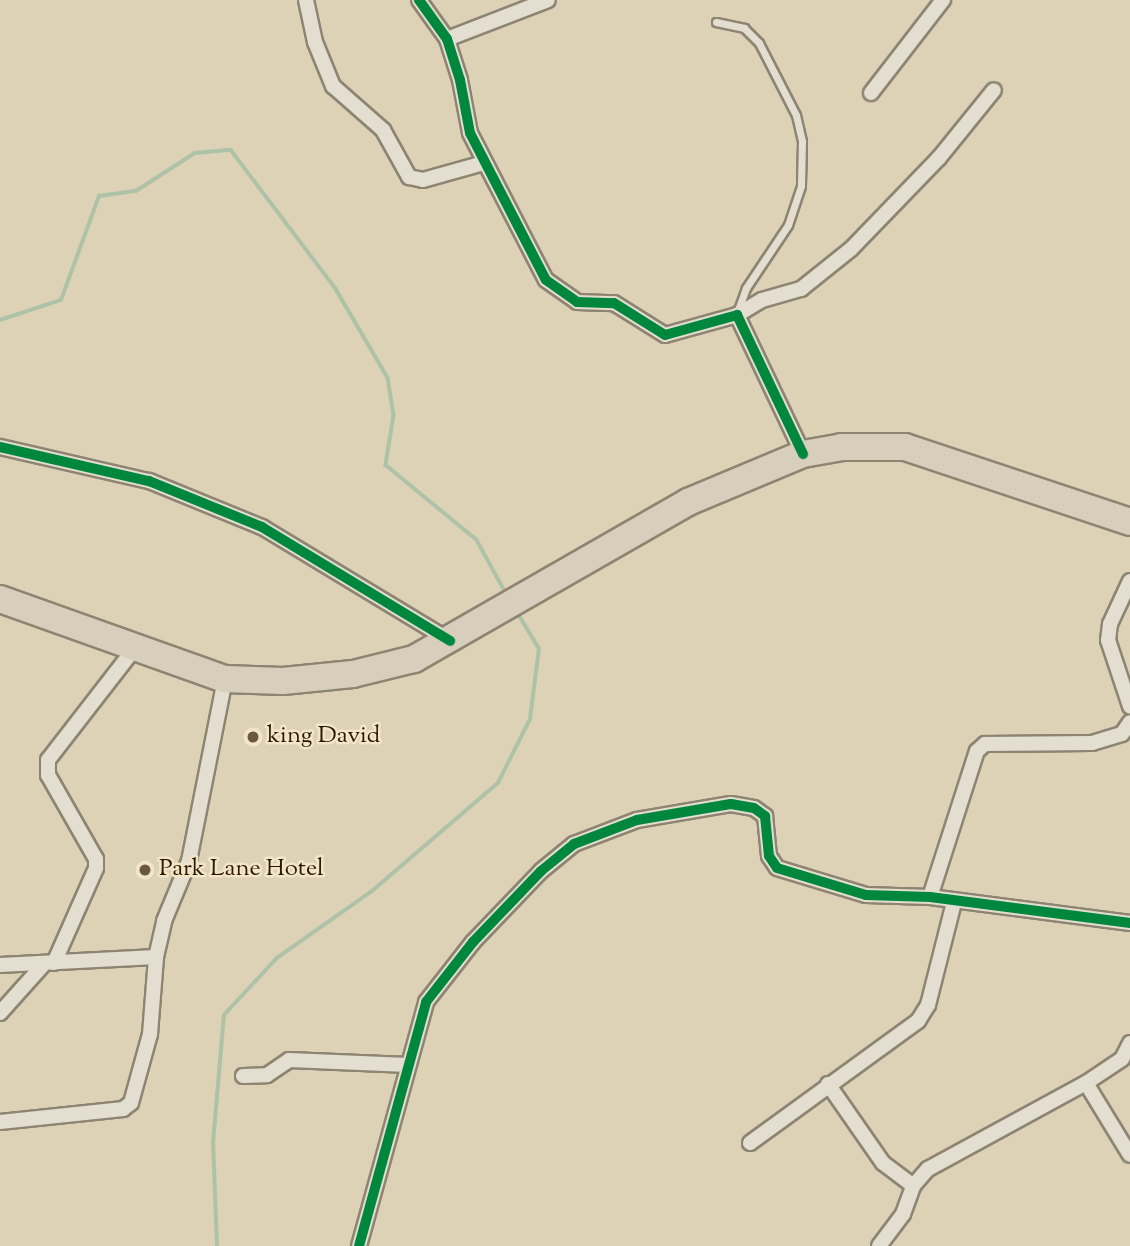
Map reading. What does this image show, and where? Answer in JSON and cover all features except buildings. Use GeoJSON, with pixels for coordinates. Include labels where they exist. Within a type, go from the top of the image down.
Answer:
{"type":"FeatureCollection","features":[{"type":"Feature","properties":{"kind":"highway"},"geometry":{"type":"LineString","coordinates":[[0,599],[134,649],[225,679],[284,681],[354,674],[415,659],[688,502],[800,449],[905,447],[1130,511]]}},
{"type":"Feature","properties":{"kind":"highway"},"geometry":{"type":"LineString","coordinates":[[1060,493],[1130,522]]}},
{"type":"Feature","properties":{"kind":"street"},"geometry":{"type":"LineString","coordinates":[[306,0],[314,42],[334,86],[383,130],[408,177],[423,180],[484,163]]}},
{"type":"Feature","properties":{"kind":"street"},"geometry":{"type":"LineString","coordinates":[[419,0],[447,39],[470,133],[546,280],[560,293],[577,302],[614,303],[665,335],[737,315],[762,300],[801,289],[851,249],[939,158],[994,90]]}},
{"type":"Feature","properties":{"kind":"street"},"geometry":{"type":"LineString","coordinates":[[447,39],[548,0]]}},
{"type":"Feature","properties":{"kind":"street"},"geometry":{"type":"LineString","coordinates":[[871,93],[943,0]]}},
{"type":"Feature","properties":{"kind":"street"},"geometry":{"type":"LineString","coordinates":[[737,315],[800,449]]}},
{"type":"Feature","properties":{"kind":"street"},"geometry":{"type":"LineString","coordinates":[[0,447],[149,481],[262,527],[450,641]]}},
{"type":"Feature","properties":{"kind":"street"},"geometry":{"type":"LineString","coordinates":[[1130,581],[1110,624],[1108,640],[1130,706]]}},
{"type":"Feature","properties":{"kind":"street"},"geometry":{"type":"LineString","coordinates":[[0,1013],[49,964],[96,868],[96,859],[48,775],[48,760],[134,649]]}},
{"type":"Feature","properties":{"kind":"street"},"geometry":{"type":"LineString","coordinates":[[0,1122],[123,1109],[131,1102],[150,1034],[156,957],[164,921],[189,861],[225,679]]}},
{"type":"Feature","properties":{"kind":"street"},"geometry":{"type":"LineString","coordinates":[[930,897],[971,766],[985,744],[1092,743],[1122,734],[1130,722]]}},
{"type":"Feature","properties":{"kind":"street"},"geometry":{"type":"LineString","coordinates":[[359,1246],[426,1002],[473,942],[541,871],[574,844],[637,820],[732,804],[754,808],[765,816],[769,856],[776,868],[866,895],[930,897],[1130,923]]}},
{"type":"Feature","properties":{"kind":"street"},"geometry":{"type":"LineString","coordinates":[[750,1143],[918,1021],[928,1005],[954,902]]}},
{"type":"Feature","properties":{"kind":"street"},"geometry":{"type":"LineString","coordinates":[[0,965],[156,957]]}},
{"type":"Feature","properties":{"kind":"street"},"geometry":{"type":"LineString","coordinates":[[885,1244],[903,1214],[913,1186],[946,1158],[1086,1083],[1122,1059],[1130,1044]]}},
{"type":"Feature","properties":{"kind":"street"},"geometry":{"type":"LineString","coordinates":[[243,1076],[267,1075],[289,1060],[408,1065]]}},
{"type":"Feature","properties":{"kind":"street"},"geometry":{"type":"LineString","coordinates":[[1086,1083],[1130,1155]]}},
{"type":"Feature","properties":{"kind":"street"},"geometry":{"type":"LineString","coordinates":[[828,1084],[883,1163],[913,1186]]}},
{"type":"Feature","properties":{"kind":"lane"},"geometry":{"type":"LineString","coordinates":[[716,22],[744,28],[759,43],[796,116],[802,141],[801,186],[788,225],[746,288],[737,315]]}},
{"type":"Feature","properties":{"kind":"waterway"},"geometry":{"type":"LineString","coordinates":[[0,320],[61,300],[99,196],[136,191],[195,153],[231,150],[336,289],[388,378],[394,415],[386,465],[477,540],[507,595]]}},
{"type":"Feature","properties":{"kind":"waterway"},"geometry":{"type":"LineString","coordinates":[[217,1246],[213,1143],[224,1015],[277,958],[372,891],[498,783],[530,719],[539,649],[516,611]]}},
{"type":"Feature","properties":{"kind":"cycle path"},"geometry":{"type":"LineString","coordinates":[[419,0],[447,39],[460,80],[470,133],[546,280],[577,302],[614,303],[665,335],[737,315],[803,454]]}},
{"type":"Feature","properties":{"kind":"cycle path"},"geometry":{"type":"LineString","coordinates":[[0,447],[149,481],[262,527],[450,641]]}},
{"type":"Feature","properties":{"kind":"cycle path"},"geometry":{"type":"LineString","coordinates":[[359,1246],[426,1002],[473,942],[541,871],[574,844],[637,820],[731,804],[754,808],[765,816],[769,856],[777,868],[866,895],[930,897],[1130,923]]}},
{"type":"Feature","properties":{"kind":"place","name":"king David"},"geometry":{"type":"Point","coordinates":[253,737]}},
{"type":"Feature","properties":{"kind":"place","name":"Park Lane Hotel"},"geometry":{"type":"Point","coordinates":[145,870]}}]}
